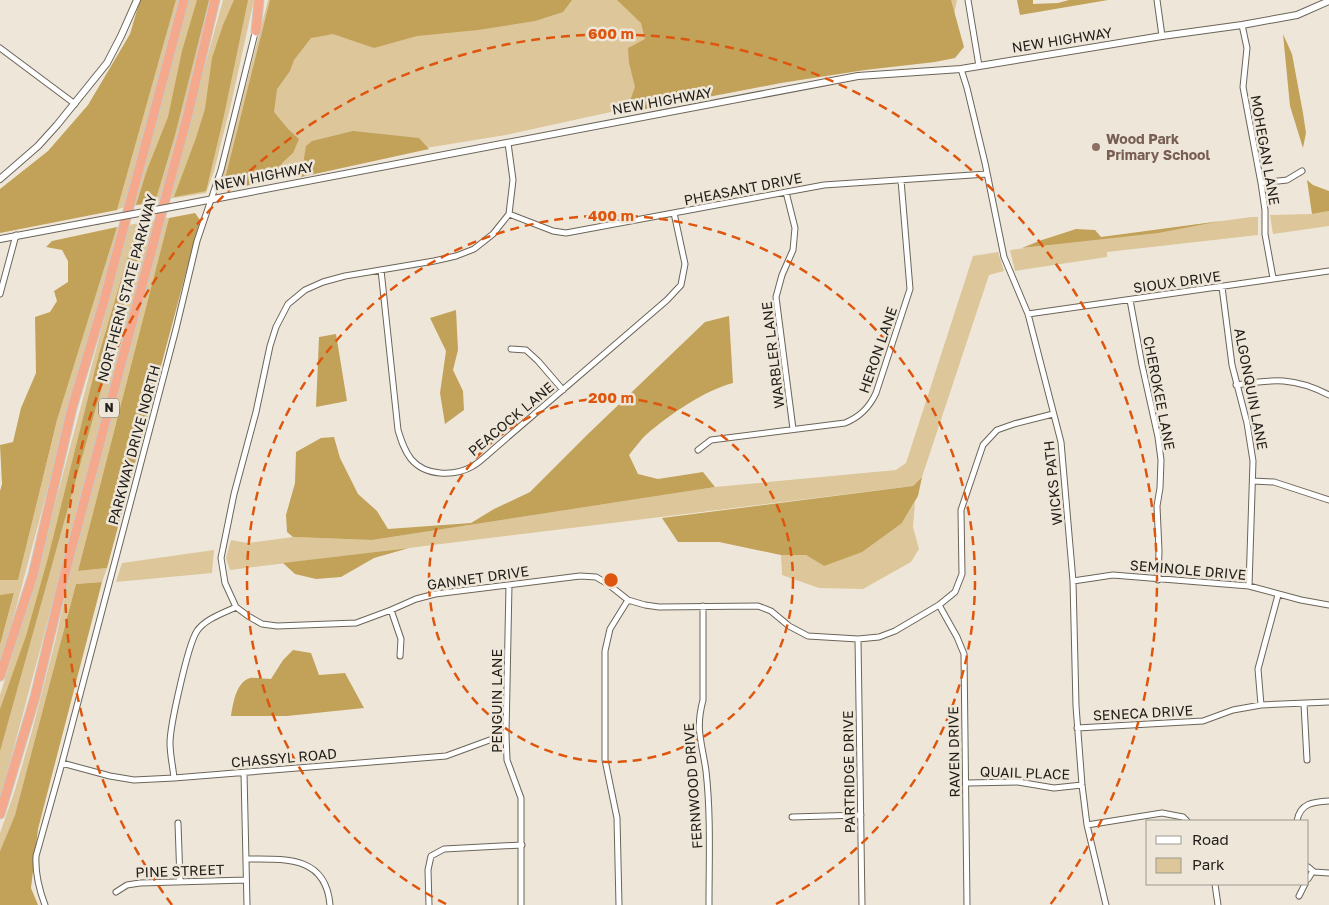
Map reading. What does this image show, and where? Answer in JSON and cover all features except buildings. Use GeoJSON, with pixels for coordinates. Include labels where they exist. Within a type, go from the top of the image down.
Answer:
{"type":"FeatureCollection","features":[{"type":"Feature","properties":{"kind":"highway","name":"NORTHERN STATE PARKWAY"},"geometry":{"type":"LineString","coordinates":[[0,676],[32,574],[72,408],[112,274],[184,0]]}},
{"type":"Feature","properties":{"kind":"highway","name":"NORTHERN STATE PARKWAY"},"geometry":{"type":"LineString","coordinates":[[0,814],[35,698],[65,573],[188,114],[215,0]]}},
{"type":"Feature","properties":{"kind":"highway"},"geometry":{"type":"LineString","coordinates":[[256,31],[259,0]]}},
{"type":"Feature","properties":{"kind":"street"},"geometry":{"type":"LineString","coordinates":[[0,179],[38,146],[75,104],[107,63],[122,36],[137,0]]}},
{"type":"Feature","properties":{"kind":"street","name":"PARKWAY DRIVE NORTH"},"geometry":{"type":"LineString","coordinates":[[45,905],[37,882],[36,856],[198,241],[212,199],[264,0]]}},
{"type":"Feature","properties":{"kind":"street"},"geometry":{"type":"LineString","coordinates":[[968,0],[979,66]]}},
{"type":"Feature","properties":{"kind":"street"},"geometry":{"type":"LineString","coordinates":[[1157,0],[1162,36]]}},
{"type":"Feature","properties":{"kind":"street","name":"NEW HIGHWAY"},"geometry":{"type":"LineString","coordinates":[[0,238],[182,206],[858,76],[961,69],[1162,36],[1242,25],[1297,15],[1329,1]]}},
{"type":"Feature","properties":{"kind":"street","name":"MOHEGAN LANE"},"geometry":{"type":"LineString","coordinates":[[1242,25],[1247,48],[1243,87],[1261,183],[1265,210],[1265,234],[1273,278]]}},
{"type":"Feature","properties":{"kind":"street"},"geometry":{"type":"LineString","coordinates":[[0,48],[75,104]]}},
{"type":"Feature","properties":{"kind":"street","name":"WICKS PATH"},"geometry":{"type":"LineString","coordinates":[[961,69],[987,174],[1004,257],[1028,314],[1061,442],[1073,582],[1077,728],[1082,785],[1087,825],[1106,905]]}},
{"type":"Feature","properties":{"kind":"street"},"geometry":{"type":"LineString","coordinates":[[174,778],[170,743],[172,725],[189,650],[197,630],[207,621],[236,607],[225,583],[221,558],[234,494],[256,412],[270,346],[276,327],[288,304],[305,290],[323,282],[456,256],[474,248],[493,234],[509,214],[513,180],[508,143]]}},
{"type":"Feature","properties":{"kind":"street"},"geometry":{"type":"LineString","coordinates":[[1261,183],[1287,180],[1302,171]]}},
{"type":"Feature","properties":{"kind":"street","name":"PHEASANT DRIVE"},"geometry":{"type":"LineString","coordinates":[[509,214],[552,232],[566,233],[824,185],[987,174]]}},
{"type":"Feature","properties":{"kind":"street","name":"HERON LANE"},"geometry":{"type":"LineString","coordinates":[[698,450],[711,440],[845,423],[856,419],[870,406],[910,289],[901,180]]}},
{"type":"Feature","properties":{"kind":"street","name":"WARBLER LANE"},"geometry":{"type":"LineString","coordinates":[[786,192],[795,228],[793,250],[782,275],[776,297],[793,429]]}},
{"type":"Feature","properties":{"kind":"street","name":"PEACOCK LANE"},"geometry":{"type":"LineString","coordinates":[[381,270],[398,430],[402,445],[411,459],[424,469],[439,474],[460,471],[473,466],[563,390],[667,300],[681,284],[686,264],[674,213]]}},
{"type":"Feature","properties":{"kind":"street"},"geometry":{"type":"LineString","coordinates":[[0,294],[16,235]]}},
{"type":"Feature","properties":{"kind":"street","name":"SIOUX DRIVE"},"geometry":{"type":"LineString","coordinates":[[1028,314],[1329,271]]}},
{"type":"Feature","properties":{"kind":"street","name":"ALGONQUIN LANE"},"geometry":{"type":"LineString","coordinates":[[1222,287],[1232,365],[1250,441],[1253,481],[1249,586]]}},
{"type":"Feature","properties":{"kind":"street","name":"CHEROKEE LANE"},"geometry":{"type":"LineString","coordinates":[[1130,300],[1161,460],[1157,506],[1160,551],[1158,580]]}},
{"type":"Feature","properties":{"kind":"street"},"geometry":{"type":"LineString","coordinates":[[510,349],[526,350],[563,390]]}},
{"type":"Feature","properties":{"kind":"street"},"geometry":{"type":"LineString","coordinates":[[1236,385],[1271,380],[1293,381],[1312,386],[1329,395]]}},
{"type":"Feature","properties":{"kind":"street","name":"GANNET DRIVE"},"geometry":{"type":"LineString","coordinates":[[236,607],[262,624],[277,626],[356,622],[416,599],[435,594],[580,576],[596,577],[628,600],[645,605],[659,607],[758,606],[771,611],[789,626],[808,636],[858,639],[878,637],[895,631],[939,605],[955,592],[962,574],[961,510],[982,446],[997,430],[1053,414]]}},
{"type":"Feature","properties":{"kind":"street"},"geometry":{"type":"LineString","coordinates":[[1253,481],[1274,482],[1329,500]]}},
{"type":"Feature","properties":{"kind":"street","name":"SEMINOLE DRIVE"},"geometry":{"type":"LineString","coordinates":[[1073,582],[1113,575],[1249,586],[1278,595],[1329,605]]}},
{"type":"Feature","properties":{"kind":"street","name":"PENGUIN LANE"},"geometry":{"type":"LineString","coordinates":[[509,585],[506,734],[508,760],[521,798],[521,905]]}},
{"type":"Feature","properties":{"kind":"street"},"geometry":{"type":"LineString","coordinates":[[1261,705],[1258,669],[1278,595]]}},
{"type":"Feature","properties":{"kind":"street"},"geometry":{"type":"LineString","coordinates":[[619,905],[617,818],[605,760],[605,651],[610,629],[628,600]]}},
{"type":"Feature","properties":{"kind":"street","name":"RAVEN DRIVE"},"geometry":{"type":"LineString","coordinates":[[939,605],[957,636],[964,654],[967,905]]}},
{"type":"Feature","properties":{"kind":"street","name":"FERNWOOD DRIVE"},"geometry":{"type":"LineString","coordinates":[[703,606],[703,700],[699,734],[706,771],[709,905]]}},
{"type":"Feature","properties":{"kind":"street"},"geometry":{"type":"LineString","coordinates":[[391,610],[401,639],[400,656]]}},
{"type":"Feature","properties":{"kind":"street","name":"PARTRIDGE DRIVE"},"geometry":{"type":"LineString","coordinates":[[858,639],[862,905]]}},
{"type":"Feature","properties":{"kind":"street","name":"SENECA DRIVE"},"geometry":{"type":"LineString","coordinates":[[1077,728],[1203,721],[1233,710],[1261,705],[1329,702]]}},
{"type":"Feature","properties":{"kind":"street"},"geometry":{"type":"LineString","coordinates":[[1304,704],[1307,760]]}},
{"type":"Feature","properties":{"kind":"street","name":"CHASSYL ROAD"},"geometry":{"type":"LineString","coordinates":[[62,763],[110,776],[134,780],[174,778],[446,756],[506,734]]}},
{"type":"Feature","properties":{"kind":"street"},"geometry":{"type":"LineString","coordinates":[[244,773],[247,905]]}},
{"type":"Feature","properties":{"kind":"street","name":"QUAIL PLACE"},"geometry":{"type":"LineString","coordinates":[[967,783],[1018,782],[1054,788],[1082,785]]}},
{"type":"Feature","properties":{"kind":"street"},"geometry":{"type":"LineString","coordinates":[[1297,820],[1299,814],[1307,804],[1329,801]]}},
{"type":"Feature","properties":{"kind":"street"},"geometry":{"type":"LineString","coordinates":[[1087,825],[1162,813],[1183,817],[1187,820]]}},
{"type":"Feature","properties":{"kind":"street"},"geometry":{"type":"LineString","coordinates":[[792,817],[861,816]]}},
{"type":"Feature","properties":{"kind":"street"},"geometry":{"type":"LineString","coordinates":[[178,823],[180,881]]}},
{"type":"Feature","properties":{"kind":"street"},"geometry":{"type":"LineString","coordinates":[[429,905],[428,870],[432,856],[444,849],[522,845]]}},
{"type":"Feature","properties":{"kind":"street"},"geometry":{"type":"LineString","coordinates":[[246,859],[283,859],[297,861],[312,868],[324,882],[330,905]]}},
{"type":"Feature","properties":{"kind":"street"},"geometry":{"type":"LineString","coordinates":[[1310,869],[1320,873],[1329,872]]}},
{"type":"Feature","properties":{"kind":"street","name":"PINE STREET"},"geometry":{"type":"LineString","coordinates":[[116,892],[127,885],[140,883],[246,880]]}},
{"type":"Feature","properties":{"kind":"street"},"geometry":{"type":"LineString","coordinates":[[1215,885],[1218,905]]}},
{"type":"Feature","properties":{"kind":"street"},"geometry":{"type":"LineString","coordinates":[[1299,896],[1304,885]]}},
{"type":"Feature","properties":{"kind":"green space"},"geometry":{"type":"Polygon","coordinates":[[[176,0],[180,0],[124,207],[117,210],[176,0]]]}},
{"type":"Feature","properties":{"kind":"green space"},"geometry":{"type":"Polygon","coordinates":[[[188,0],[213,0],[184,116],[159,201],[133,206],[188,0]]]}},
{"type":"Feature","properties":{"kind":"green space"},"geometry":{"type":"Polygon","coordinates":[[[223,0],[254,0],[214,171],[206,193],[168,199],[223,0]]]}},
{"type":"Feature","properties":{"kind":"green space"},"geometry":{"type":"Polygon","coordinates":[[[268,0],[957,0],[949,38],[506,135],[221,181],[268,0]]]}},
{"type":"Feature","properties":{"kind":"green space"},"geometry":{"type":"Polygon","coordinates":[[[1329,211],[1329,226],[1273,234],[1270,215],[1312,214],[1329,211]]]}},
{"type":"Feature","properties":{"kind":"green space"},"geometry":{"type":"Polygon","coordinates":[[[1258,217],[1258,235],[1107,252],[1107,257],[1015,271],[1010,250],[1258,217]]]}},
{"type":"Feature","properties":{"kind":"green space"},"geometry":{"type":"Polygon","coordinates":[[[164,218],[169,218],[78,571],[107,568],[102,582],[76,584],[15,815],[0,851],[0,833],[32,731],[55,642],[72,565],[164,218]]]}},
{"type":"Feature","properties":{"kind":"green space"},"geometry":{"type":"Polygon","coordinates":[[[155,220],[0,799],[0,695],[29,602],[129,225],[155,220]]]}},
{"type":"Feature","properties":{"kind":"green space"},"geometry":{"type":"Polygon","coordinates":[[[121,226],[75,386],[0,668],[0,645],[14,594],[0,595],[0,580],[18,580],[57,420],[117,227],[121,226]]]}},
{"type":"Feature","properties":{"kind":"green space"},"geometry":{"type":"Polygon","coordinates":[[[998,252],[1004,271],[989,275],[922,477],[913,486],[230,570],[226,558],[231,540],[248,543],[293,537],[372,540],[715,487],[896,470],[906,463],[973,256],[998,252]]]}},
{"type":"Feature","properties":{"kind":"green space"},"geometry":{"type":"Polygon","coordinates":[[[915,502],[913,527],[919,549],[911,562],[863,589],[819,588],[782,575],[781,555],[806,555],[824,566],[902,523],[915,502]]]}},
{"type":"Feature","properties":{"kind":"green space"},"geometry":{"type":"Polygon","coordinates":[[[214,550],[212,573],[116,582],[122,563],[214,550]]]}},
{"type":"Feature","properties":{"kind":"shaded area"},"geometry":{"type":"Polygon","coordinates":[[[140,0],[176,0],[117,210],[0,233],[0,189],[48,151],[88,105],[130,34],[140,0]]]}},
{"type":"Feature","properties":{"kind":"shaded area"},"geometry":{"type":"Polygon","coordinates":[[[197,0],[209,0],[175,135],[155,202],[136,205],[147,170],[168,117],[182,51],[197,0]]]}},
{"type":"Feature","properties":{"kind":"shaded area"},"geometry":{"type":"Polygon","coordinates":[[[234,0],[248,0],[206,191],[174,197],[205,109],[212,58],[234,0]]]}},
{"type":"Feature","properties":{"kind":"shaded area"},"geometry":{"type":"Polygon","coordinates":[[[270,0],[572,0],[563,12],[535,21],[478,30],[417,36],[374,48],[333,34],[311,38],[294,60],[290,71],[277,89],[274,112],[299,139],[293,153],[283,162],[274,175],[266,181],[229,190],[223,187],[270,0]]]}},
{"type":"Feature","properties":{"kind":"shaded area"},"geometry":{"type":"Polygon","coordinates":[[[617,0],[951,0],[964,47],[955,58],[935,62],[865,70],[781,83],[630,112],[630,101],[635,87],[629,63],[628,48],[645,39],[641,23],[617,0]]]}},
{"type":"Feature","properties":{"kind":"shaded area"},"geometry":{"type":"Polygon","coordinates":[[[1017,0],[1033,0],[1033,4],[1058,3],[1069,0],[1108,0],[1020,15],[1017,0]]]}},
{"type":"Feature","properties":{"kind":"shaded area"},"geometry":{"type":"Polygon","coordinates":[[[1283,34],[1292,54],[1303,113],[1306,133],[1303,148],[1290,106],[1283,34]]]}},
{"type":"Feature","properties":{"kind":"shaded area"},"geometry":{"type":"Polygon","coordinates":[[[353,131],[419,138],[429,149],[301,177],[306,146],[312,141],[353,131]]]}},
{"type":"Feature","properties":{"kind":"shaded area"},"geometry":{"type":"Polygon","coordinates":[[[1307,180],[1313,185],[1329,191],[1329,211],[1312,214],[1307,180]]]}},
{"type":"Feature","properties":{"kind":"shaded area"},"geometry":{"type":"Polygon","coordinates":[[[195,213],[200,220],[107,568],[78,571],[169,218],[195,213]]]}},
{"type":"Feature","properties":{"kind":"shaded area"},"geometry":{"type":"Polygon","coordinates":[[[148,221],[0,751],[0,709],[26,636],[48,558],[99,354],[138,223],[148,221]]]}},
{"type":"Feature","properties":{"kind":"shaded area"},"geometry":{"type":"Polygon","coordinates":[[[1221,221],[1158,233],[1022,248],[1076,229],[1095,230],[1101,237],[1221,221]]]}},
{"type":"Feature","properties":{"kind":"shaded area"},"geometry":{"type":"Polygon","coordinates":[[[117,227],[57,420],[18,580],[0,580],[0,491],[2,484],[0,445],[13,442],[21,408],[36,373],[35,317],[50,312],[57,301],[54,291],[68,282],[68,261],[62,250],[46,247],[52,241],[117,227]]]}},
{"type":"Feature","properties":{"kind":"shaded area"},"geometry":{"type":"Polygon","coordinates":[[[456,310],[458,350],[453,370],[463,391],[464,410],[445,424],[440,393],[446,351],[430,318],[456,310]]]}},
{"type":"Feature","properties":{"kind":"shaded area"},"geometry":{"type":"Polygon","coordinates":[[[729,316],[733,383],[711,391],[676,411],[647,434],[629,455],[638,474],[658,479],[703,472],[715,487],[372,540],[293,537],[287,532],[286,515],[295,483],[296,452],[321,438],[334,437],[340,458],[358,494],[377,511],[388,529],[471,523],[494,509],[530,492],[705,322],[729,316]]]}},
{"type":"Feature","properties":{"kind":"shaded area"},"geometry":{"type":"Polygon","coordinates":[[[336,334],[347,401],[316,407],[319,337],[336,334]]]}},
{"type":"Feature","properties":{"kind":"shaded area"},"geometry":{"type":"Polygon","coordinates":[[[922,477],[918,496],[902,523],[862,552],[824,566],[806,555],[781,555],[719,542],[678,542],[662,518],[913,486],[922,477]]]}},
{"type":"Feature","properties":{"kind":"shaded area"},"geometry":{"type":"Polygon","coordinates":[[[409,548],[374,558],[341,577],[316,579],[295,574],[283,563],[409,548]]]}},
{"type":"Feature","properties":{"kind":"shaded area"},"geometry":{"type":"Polygon","coordinates":[[[102,582],[38,829],[31,888],[38,905],[0,905],[0,851],[15,815],[76,584],[102,582]]]}},
{"type":"Feature","properties":{"kind":"shaded area"},"geometry":{"type":"Polygon","coordinates":[[[14,593],[0,645],[0,595],[14,593]]]}},
{"type":"Feature","properties":{"kind":"shaded area"},"geometry":{"type":"Polygon","coordinates":[[[293,650],[311,653],[319,675],[345,673],[364,708],[287,716],[231,716],[236,694],[241,684],[250,678],[271,679],[283,660],[293,650]]]}},
{"type":"Feature","properties":{"kind":"place","name":"Wood Park Primary School"},"geometry":{"type":"Point","coordinates":[1096,147]}}]}
